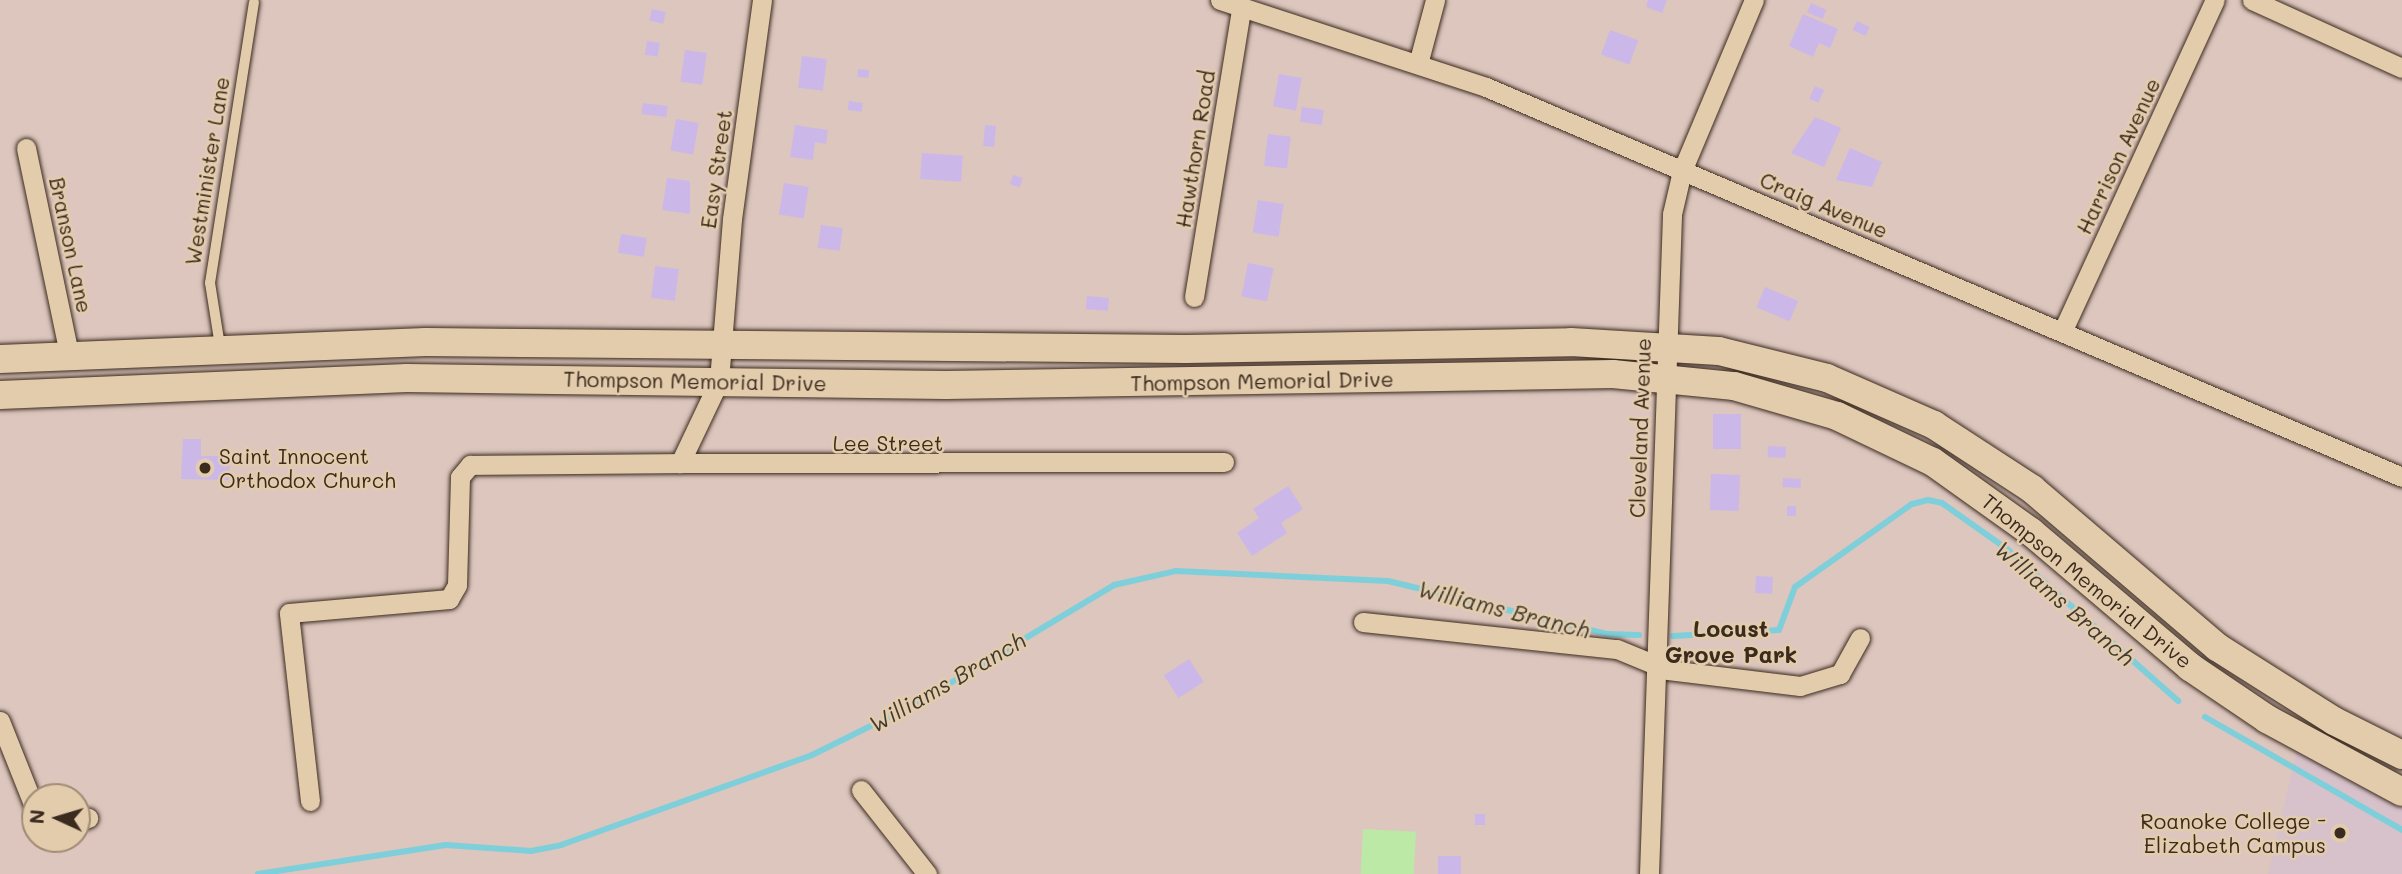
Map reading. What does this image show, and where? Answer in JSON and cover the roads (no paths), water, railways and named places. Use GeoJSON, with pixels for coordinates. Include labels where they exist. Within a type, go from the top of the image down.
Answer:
{"type":"FeatureCollection","features":[{"type":"Feature","properties":{"kind":"main road","name":"Thompson Memorial Drive"},"geometry":{"type":"LineString","coordinates":[[0,359],[220,346],[720,345],[1186,349],[1666,344],[1803,370],[1934,425],[2032,489],[2217,647],[2334,721],[2402,755]]}},
{"type":"Feature","properties":{"kind":"main road","name":"Thompson Memorial Drive"},"geometry":{"type":"LineString","coordinates":[[0,395],[407,378],[719,381],[1664,376],[1785,398],[1933,462],[2031,532],[2190,667],[2267,719],[2402,792]]}},
{"type":"Feature","properties":{"kind":"street","name":"Easy Street"},"geometry":{"type":"LineString","coordinates":[[720,345],[762,0]]}},
{"type":"Feature","properties":{"kind":"street","name":"Craig Avenue"},"geometry":{"type":"LineString","coordinates":[[1220,0],[1241,9],[1418,64],[1682,170],[2063,330],[2402,477]]}},
{"type":"Feature","properties":{"kind":"street"},"geometry":{"type":"LineString","coordinates":[[1418,64],[1435,0]]}},
{"type":"Feature","properties":{"kind":"street","name":"Cleveland Avenue"},"geometry":{"type":"LineString","coordinates":[[1649,874],[1664,376],[1672,214],[1682,170],[1754,0]]}},
{"type":"Feature","properties":{"kind":"street","name":"Harrison Avenue"},"geometry":{"type":"LineString","coordinates":[[2063,330],[2214,0]]}},
{"type":"Feature","properties":{"kind":"street"},"geometry":{"type":"LineString","coordinates":[[2252,0],[2402,68]]}},
{"type":"Feature","properties":{"kind":"street","name":"Hawthorn Road"},"geometry":{"type":"LineString","coordinates":[[1194,297],[1241,9]]}},
{"type":"Feature","properties":{"kind":"street","name":"Branson Lane"},"geometry":{"type":"LineString","coordinates":[[26,148],[69,354]]}},
{"type":"Feature","properties":{"kind":"street"},"geometry":{"type":"LineString","coordinates":[[680,463],[719,381],[720,345]]}},
{"type":"Feature","properties":{"kind":"street","name":"Lee Street"},"geometry":{"type":"LineString","coordinates":[[310,801],[289,612],[449,598],[457,585],[460,477],[470,465],[1224,462]]}},
{"type":"Feature","properties":{"kind":"street"},"geometry":{"type":"LineString","coordinates":[[1363,622],[1617,649],[1655,665],[1813,686],[1852,663],[1860,638]]}},
{"type":"Feature","properties":{"kind":"street"},"geometry":{"type":"LineString","coordinates":[[0,722],[25,783]]}},
{"type":"Feature","properties":{"kind":"street"},"geometry":{"type":"LineString","coordinates":[[861,790],[928,874]]}},
{"type":"Feature","properties":{"kind":"lane","name":"Westminister Lane"},"geometry":{"type":"LineString","coordinates":[[220,346],[211,271],[254,2]]}},
{"type":"Feature","properties":{"kind":"waterway","name":"Williams Branch"},"geometry":{"type":"LineString","coordinates":[[1673,636],[1779,630],[1795,587],[1912,504],[1928,500],[1942,503],[2007,549],[2178,701]]}},
{"type":"Feature","properties":{"kind":"waterway","name":"Williams Branch"},"geometry":{"type":"LineString","coordinates":[[258,874],[446,845],[531,851],[561,845],[812,755],[917,703],[1114,585],[1176,571],[1388,581],[1607,634],[1639,635]]}},
{"type":"Feature","properties":{"kind":"waterway","name":"Williams Branch"},"geometry":{"type":"LineString","coordinates":[[2205,717],[2402,830]]}},
{"type":"Feature","properties":{"kind":"place","name":"Saint Innocent Orthodox Church"},"geometry":{"type":"Point","coordinates":[205,468]}},
{"type":"Feature","properties":{"kind":"place","name":"Roanoke College - Elizabeth Campus"},"geometry":{"type":"Point","coordinates":[2340,833]}},
{"type":"Feature","properties":{"kind":"district","name":"Locust Grove Park"},"geometry":{"type":"Point","coordinates":[1731,641]}}]}
